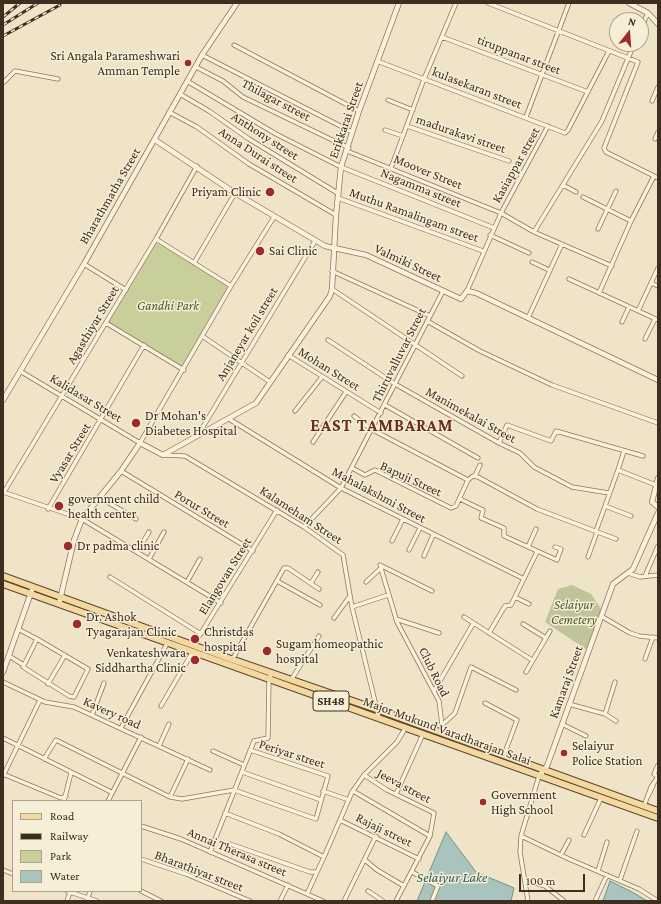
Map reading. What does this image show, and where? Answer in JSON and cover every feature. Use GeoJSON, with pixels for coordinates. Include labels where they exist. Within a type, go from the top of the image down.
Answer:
{"type":"FeatureCollection","features":[{"type":"Feature","properties":{"kind":"main road","name":"SH48"},"geometry":{"type":"LineString","coordinates":[[3,576],[61,597]]}},
{"type":"Feature","properties":{"kind":"main road","name":"Major Mukund Varadharajan Salai"},"geometry":{"type":"LineString","coordinates":[[3,584],[167,644],[658,818]]}},
{"type":"Feature","properties":{"kind":"main road","name":"Major Mukund Varadharajan Salai"},"geometry":{"type":"LineString","coordinates":[[61,597],[232,660],[376,709],[658,811]]}},
{"type":"Feature","properties":{"kind":"street","name":"Bharathmatha Street"},"geometry":{"type":"LineString","coordinates":[[3,400],[84,264],[202,55],[237,3]]}},
{"type":"Feature","properties":{"kind":"street","name":"Erikkarai Street"},"geometry":{"type":"LineString","coordinates":[[332,289],[332,271],[336,248],[336,215],[341,166],[348,149],[359,111],[399,3]]}},
{"type":"Feature","properties":{"kind":"street"},"geometry":{"type":"LineString","coordinates":[[392,168],[424,79],[456,3]]}},
{"type":"Feature","properties":{"kind":"street"},"geometry":{"type":"LineString","coordinates":[[488,3],[609,50],[588,92]]}},
{"type":"Feature","properties":{"kind":"street"},"geometry":{"type":"LineString","coordinates":[[526,117],[569,3]]}},
{"type":"Feature","properties":{"kind":"street"},"geometry":{"type":"LineString","coordinates":[[629,3],[646,12]]}},
{"type":"Feature","properties":{"kind":"street"},"geometry":{"type":"LineString","coordinates":[[649,14],[658,24]]}},
{"type":"Feature","properties":{"kind":"street","name":"tiruppanar street"},"geometry":{"type":"LineString","coordinates":[[442,37],[588,92]]}},
{"type":"Feature","properties":{"kind":"street"},"geometry":{"type":"LineString","coordinates":[[234,45],[359,111]]}},
{"type":"Feature","properties":{"kind":"street"},"geometry":{"type":"LineString","coordinates":[[599,293],[631,221],[656,177],[606,152],[604,148],[638,62],[614,52]]}},
{"type":"Feature","properties":{"kind":"street"},"geometry":{"type":"LineString","coordinates":[[534,232],[602,121],[631,52]]}},
{"type":"Feature","properties":{"kind":"street"},"geometry":{"type":"LineString","coordinates":[[202,55],[352,132]]}},
{"type":"Feature","properties":{"kind":"street","name":"kulasekaran street"},"geometry":{"type":"LineString","coordinates":[[377,61],[565,133],[588,92]]}},
{"type":"Feature","properties":{"kind":"street","name":"Thilagar street"},"geometry":{"type":"LineString","coordinates":[[196,67],[224,81],[243,97],[348,149]]}},
{"type":"Feature","properties":{"kind":"street"},"geometry":{"type":"LineString","coordinates":[[3,83],[15,71],[58,79]]}},
{"type":"Feature","properties":{"kind":"street","name":"Nagamma street"},"geometry":{"type":"LineString","coordinates":[[187,81],[276,134],[341,166],[494,228]]}},
{"type":"Feature","properties":{"kind":"street"},"geometry":{"type":"LineString","coordinates":[[652,100],[658,87]]}},
{"type":"Feature","properties":{"kind":"street","name":"Anthony street"},"geometry":{"type":"LineString","coordinates":[[180,94],[209,111],[249,139],[338,196]]}},
{"type":"Feature","properties":{"kind":"street"},"geometry":{"type":"LineString","coordinates":[[388,100],[413,110]]}},
{"type":"Feature","properties":{"kind":"street","name":"Anna Durai street"},"geometry":{"type":"LineString","coordinates":[[169,112],[197,127],[249,164],[336,215]]}},
{"type":"Feature","properties":{"kind":"street","name":"madurakavi street"},"geometry":{"type":"LineString","coordinates":[[407,126],[509,161]]}},
{"type":"Feature","properties":{"kind":"street","name":"Kasiappar street"},"geometry":{"type":"LineString","coordinates":[[466,291],[490,235],[548,126]]}},
{"type":"Feature","properties":{"kind":"street"},"geometry":{"type":"LineString","coordinates":[[385,130],[403,136]]}},
{"type":"Feature","properties":{"kind":"street"},"geometry":{"type":"LineString","coordinates":[[654,139],[658,132]]}},
{"type":"Feature","properties":{"kind":"street","name":"Valmiki Street"},"geometry":{"type":"LineString","coordinates":[[155,140],[197,166],[235,193],[325,246],[366,255],[461,299],[466,291]]}},
{"type":"Feature","properties":{"kind":"street","name":"Moover Street"},"geometry":{"type":"LineString","coordinates":[[348,149],[501,213]]}},
{"type":"Feature","properties":{"kind":"street","name":"Agasthiyar Street"},"geometry":{"type":"LineString","coordinates":[[4,492],[126,290],[197,166]]}},
{"type":"Feature","properties":{"kind":"street"},"geometry":{"type":"LineString","coordinates":[[563,185],[576,192]]}},
{"type":"Feature","properties":{"kind":"street"},"geometry":{"type":"LineString","coordinates":[[598,229],[616,191]]}},
{"type":"Feature","properties":{"kind":"street"},"geometry":{"type":"LineString","coordinates":[[194,263],[235,193]]}},
{"type":"Feature","properties":{"kind":"street","name":"Muthu Ramalingam street"},"geometry":{"type":"LineString","coordinates":[[338,196],[483,251]]}},
{"type":"Feature","properties":{"kind":"street"},"geometry":{"type":"LineString","coordinates":[[582,197],[631,221]]}},
{"type":"Feature","properties":{"kind":"street"},"geometry":{"type":"LineString","coordinates":[[501,213],[534,232],[612,266]]}},
{"type":"Feature","properties":{"kind":"street"},"geometry":{"type":"LineString","coordinates":[[59,604],[74,540],[82,519],[121,471],[140,444],[231,286],[274,217]]}},
{"type":"Feature","properties":{"kind":"street"},"geometry":{"type":"LineString","coordinates":[[490,235],[529,253]]}},
{"type":"Feature","properties":{"kind":"street"},"geometry":{"type":"LineString","coordinates":[[156,239],[231,286]]}},
{"type":"Feature","properties":{"kind":"street","name":"Anjaneyar koil street"},"geometry":{"type":"LineString","coordinates":[[196,437],[315,241]]}},
{"type":"Feature","properties":{"kind":"street"},"geometry":{"type":"LineString","coordinates":[[528,318],[562,244]]}},
{"type":"Feature","properties":{"kind":"street"},"geometry":{"type":"LineString","coordinates":[[532,262],[549,270]]}},
{"type":"Feature","properties":{"kind":"street"},"geometry":{"type":"LineString","coordinates":[[84,264],[126,290]]}},
{"type":"Feature","properties":{"kind":"street"},"geometry":{"type":"LineString","coordinates":[[638,311],[658,268]]}},
{"type":"Feature","properties":{"kind":"street"},"geometry":{"type":"LineString","coordinates":[[332,271],[430,316]]}},
{"type":"Feature","properties":{"kind":"street"},"geometry":{"type":"LineString","coordinates":[[569,279],[656,320],[646,339]]}},
{"type":"Feature","properties":{"kind":"street"},"geometry":{"type":"LineString","coordinates":[[651,283],[658,286]]}},
{"type":"Feature","properties":{"kind":"street"},"geometry":{"type":"LineString","coordinates":[[163,455],[256,404],[326,303],[332,289],[417,344],[462,376]]}},
{"type":"Feature","properties":{"kind":"street","name":"Thiruvalluvar Street"},"geometry":{"type":"LineString","coordinates":[[304,527],[341,488],[417,344],[443,291]]}},
{"type":"Feature","properties":{"kind":"street"},"geometry":{"type":"LineString","coordinates":[[466,291],[476,293],[658,380]]}},
{"type":"Feature","properties":{"kind":"street"},"geometry":{"type":"LineString","coordinates":[[622,322],[629,307]]}},
{"type":"Feature","properties":{"kind":"street"},"geometry":{"type":"LineString","coordinates":[[427,321],[480,351],[552,386],[658,423]]}},
{"type":"Feature","properties":{"kind":"street"},"geometry":{"type":"LineString","coordinates":[[106,323],[184,370]]}},
{"type":"Feature","properties":{"kind":"street"},"geometry":{"type":"LineString","coordinates":[[202,336],[270,382]]}},
{"type":"Feature","properties":{"kind":"street","name":"Manimekalai Street"},"geometry":{"type":"LineString","coordinates":[[328,340],[395,384],[499,443],[520,453],[534,467],[572,487],[609,494]]}},
{"type":"Feature","properties":{"kind":"street","name":"Vyasar Street"},"geometry":{"type":"LineString","coordinates":[[48,508],[144,345]]}},
{"type":"Feature","properties":{"kind":"street","name":"Mohan Street"},"geometry":{"type":"LineString","coordinates":[[288,356],[381,413]]}},
{"type":"Feature","properties":{"kind":"street","name":"Kalidasar Street"},"geometry":{"type":"LineString","coordinates":[[20,371],[140,444],[163,455]]}},
{"type":"Feature","properties":{"kind":"street"},"geometry":{"type":"LineString","coordinates":[[295,411],[322,376]]}},
{"type":"Feature","properties":{"kind":"street"},"geometry":{"type":"LineString","coordinates":[[313,442],[346,392]]}},
{"type":"Feature","properties":{"kind":"street"},"geometry":{"type":"LineString","coordinates":[[385,405],[478,458]]}},
{"type":"Feature","properties":{"kind":"street"},"geometry":{"type":"LineString","coordinates":[[354,416],[371,429],[468,480]]}},
{"type":"Feature","properties":{"kind":"street","name":"Mahalakshmi Street"},"geometry":{"type":"LineString","coordinates":[[229,419],[341,488],[524,579]]}},
{"type":"Feature","properties":{"kind":"street"},"geometry":{"type":"LineString","coordinates":[[499,443],[507,425],[551,441],[556,432],[643,456]]}},
{"type":"Feature","properties":{"kind":"street"},"geometry":{"type":"LineString","coordinates":[[588,557],[624,450]]}},
{"type":"Feature","properties":{"kind":"street","name":"Kalameham Street"},"geometry":{"type":"LineString","coordinates":[[163,455],[185,456],[277,510],[343,555],[352,607],[379,718]]}},
{"type":"Feature","properties":{"kind":"street"},"geometry":{"type":"LineString","coordinates":[[480,465],[475,476],[468,480],[460,499],[483,510],[481,518],[503,528],[504,536],[528,548],[554,559],[558,559],[561,550],[555,546]]}},
{"type":"Feature","properties":{"kind":"street","name":"Bapuji Street"},"geometry":{"type":"LineString","coordinates":[[352,468],[365,475],[375,470],[451,508],[456,506],[460,499]]}},
{"type":"Feature","properties":{"kind":"street"},"geometry":{"type":"LineString","coordinates":[[618,470],[657,482],[652,502],[658,507]]}},
{"type":"Feature","properties":{"kind":"street","name":"Porur Street"},"geometry":{"type":"LineString","coordinates":[[121,471],[253,551]]}},
{"type":"Feature","properties":{"kind":"street"},"geometry":{"type":"LineString","coordinates":[[475,476],[537,508],[616,539]]}},
{"type":"Feature","properties":{"kind":"street"},"geometry":{"type":"LineString","coordinates":[[4,492],[82,519],[221,603]]}},
{"type":"Feature","properties":{"kind":"street"},"geometry":{"type":"LineString","coordinates":[[100,497],[136,519]]}},
{"type":"Feature","properties":{"kind":"street"},"geometry":{"type":"LineString","coordinates":[[605,506],[631,516]]}},
{"type":"Feature","properties":{"kind":"street","name":"Elangovan Street"},"geometry":{"type":"LineString","coordinates":[[161,706],[193,646],[221,603],[277,510]]}},
{"type":"Feature","properties":{"kind":"street","name":"Kamaraj Street"},"geometry":{"type":"LineString","coordinates":[[545,771],[613,584],[633,570],[658,513]]}},
{"type":"Feature","properties":{"kind":"street"},"geometry":{"type":"LineString","coordinates":[[392,541],[403,519]]}},
{"type":"Feature","properties":{"kind":"street"},"geometry":{"type":"LineString","coordinates":[[408,550],[420,528]]}},
{"type":"Feature","properties":{"kind":"street"},"geometry":{"type":"LineString","coordinates":[[528,548],[536,529]]}},
{"type":"Feature","properties":{"kind":"street"},"geometry":{"type":"LineString","coordinates":[[137,552],[149,532]]}},
{"type":"Feature","properties":{"kind":"street"},"geometry":{"type":"LineString","coordinates":[[149,559],[164,532]]}},
{"type":"Feature","properties":{"kind":"street"},"geometry":{"type":"LineString","coordinates":[[424,556],[433,535]]}},
{"type":"Feature","properties":{"kind":"street"},"geometry":{"type":"LineString","coordinates":[[645,576],[658,546]]}},
{"type":"Feature","properties":{"kind":"street"},"geometry":{"type":"LineString","coordinates":[[488,633],[505,606],[511,605],[537,552]]}},
{"type":"Feature","properties":{"kind":"street"},"geometry":{"type":"LineString","coordinates":[[187,582],[200,559]]}},
{"type":"Feature","properties":{"kind":"street"},"geometry":{"type":"LineString","coordinates":[[366,582],[380,566],[432,591]]}},
{"type":"Feature","properties":{"kind":"street","name":"Club Road"},"geometry":{"type":"LineString","coordinates":[[380,566],[397,620],[439,701],[443,733]]}},
{"type":"Feature","properties":{"kind":"street"},"geometry":{"type":"LineString","coordinates":[[232,660],[284,568],[288,568],[319,589]]}},
{"type":"Feature","properties":{"kind":"street"},"geometry":{"type":"LineString","coordinates":[[311,583],[318,572]]}},
{"type":"Feature","properties":{"kind":"street"},"geometry":{"type":"LineString","coordinates":[[628,573],[640,577],[658,575]]}},
{"type":"Feature","properties":{"kind":"street"},"geometry":{"type":"LineString","coordinates":[[110,577],[201,634]]}},
{"type":"Feature","properties":{"kind":"street"},"geometry":{"type":"LineString","coordinates":[[277,581],[320,605]]}},
{"type":"Feature","properties":{"kind":"street"},"geometry":{"type":"LineString","coordinates":[[3,672],[33,587]]}},
{"type":"Feature","properties":{"kind":"street"},"geometry":{"type":"LineString","coordinates":[[352,607],[388,595]]}},
{"type":"Feature","properties":{"kind":"street"},"geometry":{"type":"LineString","coordinates":[[334,618],[350,596]]}},
{"type":"Feature","properties":{"kind":"street"},"geometry":{"type":"LineString","coordinates":[[515,597],[529,604]]}},
{"type":"Feature","properties":{"kind":"street"},"geometry":{"type":"LineString","coordinates":[[602,616],[630,633],[658,638]]}},
{"type":"Feature","properties":{"kind":"street"},"geometry":{"type":"LineString","coordinates":[[464,617],[532,660]]}},
{"type":"Feature","properties":{"kind":"street"},"geometry":{"type":"LineString","coordinates":[[397,620],[439,633]]}},
{"type":"Feature","properties":{"kind":"street"},"geometry":{"type":"LineString","coordinates":[[434,691],[473,624]]}},
{"type":"Feature","properties":{"kind":"street"},"geometry":{"type":"LineString","coordinates":[[523,624],[546,638]]}},
{"type":"Feature","properties":{"kind":"street"},"geometry":{"type":"LineString","coordinates":[[9,656],[22,664],[22,667],[71,697],[74,697],[88,669],[37,638],[18,629]]}},
{"type":"Feature","properties":{"kind":"street"},"geometry":{"type":"LineString","coordinates":[[526,672],[550,631]]}},
{"type":"Feature","properties":{"kind":"street"},"geometry":{"type":"LineString","coordinates":[[291,680],[319,636]]}},
{"type":"Feature","properties":{"kind":"street"},"geometry":{"type":"LineString","coordinates":[[121,728],[170,637]]}},
{"type":"Feature","properties":{"kind":"street"},"geometry":{"type":"LineString","coordinates":[[645,659],[653,637]]}},
{"type":"Feature","properties":{"kind":"street"},"geometry":{"type":"LineString","coordinates":[[22,664],[37,638]]}},
{"type":"Feature","properties":{"kind":"street"},"geometry":{"type":"LineString","coordinates":[[48,684],[65,655]]}},
{"type":"Feature","properties":{"kind":"street"},"geometry":{"type":"LineString","coordinates":[[442,724],[455,713],[471,667],[516,690]]}},
{"type":"Feature","properties":{"kind":"street"},"geometry":{"type":"LineString","coordinates":[[210,852],[254,741],[268,738],[269,680],[271,673]]}},
{"type":"Feature","properties":{"kind":"street","name":"Kavery road"},"geometry":{"type":"LineString","coordinates":[[3,682],[45,702],[74,707],[210,770]]}},
{"type":"Feature","properties":{"kind":"street"},"geometry":{"type":"LineString","coordinates":[[605,714],[615,682]]}},
{"type":"Feature","properties":{"kind":"street"},"geometry":{"type":"LineString","coordinates":[[92,715],[104,683]]}},
{"type":"Feature","properties":{"kind":"street"},"geometry":{"type":"LineString","coordinates":[[40,700],[3,775],[61,798],[66,796]]}},
{"type":"Feature","properties":{"kind":"street"},"geometry":{"type":"LineString","coordinates":[[484,703],[517,720],[504,756]]}},
{"type":"Feature","properties":{"kind":"street"},"geometry":{"type":"LineString","coordinates":[[570,704],[605,714],[616,721]]}},
{"type":"Feature","properties":{"kind":"street"},"geometry":{"type":"LineString","coordinates":[[159,746],[169,724]]}},
{"type":"Feature","properties":{"kind":"street"},"geometry":{"type":"LineString","coordinates":[[562,724],[586,736]]}},
{"type":"Feature","properties":{"kind":"street"},"geometry":{"type":"LineString","coordinates":[[307,894],[353,791],[364,776],[397,742],[406,728]]}},
{"type":"Feature","properties":{"kind":"street"},"geometry":{"type":"LineString","coordinates":[[396,794],[423,734]]}},
{"type":"Feature","properties":{"kind":"street"},"geometry":{"type":"LineString","coordinates":[[108,800],[111,792],[140,737]]}},
{"type":"Feature","properties":{"kind":"street"},"geometry":{"type":"LineString","coordinates":[[3,738],[111,792]]}},
{"type":"Feature","properties":{"kind":"street"},"geometry":{"type":"LineString","coordinates":[[44,759],[56,740],[170,797],[182,799],[234,790],[316,819],[324,791],[349,800]]}},
{"type":"Feature","properties":{"kind":"street","name":"Periyar street"},"geometry":{"type":"LineString","coordinates":[[250,750],[328,776],[324,791]]}},
{"type":"Feature","properties":{"kind":"street"},"geometry":{"type":"LineString","coordinates":[[214,751],[244,765]]}},
{"type":"Feature","properties":{"kind":"street"},"geometry":{"type":"LineString","coordinates":[[170,797],[188,759]]}},
{"type":"Feature","properties":{"kind":"street"},"geometry":{"type":"LineString","coordinates":[[644,806],[658,777],[654,774],[658,765]]}},
{"type":"Feature","properties":{"kind":"street"},"geometry":{"type":"LineString","coordinates":[[528,901],[520,852],[521,836],[539,776],[545,771]]}},
{"type":"Feature","properties":{"kind":"street"},"geometry":{"type":"LineString","coordinates":[[242,772],[321,800]]}},
{"type":"Feature","properties":{"kind":"street"},"geometry":{"type":"LineString","coordinates":[[64,800],[71,773]]}},
{"type":"Feature","properties":{"kind":"street","name":"Jeeva street"},"geometry":{"type":"LineString","coordinates":[[364,776],[434,813],[430,836],[396,901]]}},
{"type":"Feature","properties":{"kind":"street"},"geometry":{"type":"LineString","coordinates":[[353,791],[430,836]]}},
{"type":"Feature","properties":{"kind":"street"},"geometry":{"type":"LineString","coordinates":[[584,836],[601,798]]}},
{"type":"Feature","properties":{"kind":"street"},"geometry":{"type":"LineString","coordinates":[[225,813],[279,834],[324,857]]}},
{"type":"Feature","properties":{"kind":"street","name":"Rajaji street"},"geometry":{"type":"LineString","coordinates":[[340,820],[376,836],[419,859]]}},
{"type":"Feature","properties":{"kind":"street","name":"Annai Therasa street"},"geometry":{"type":"LineString","coordinates":[[142,826],[210,852],[323,901]]}},
{"type":"Feature","properties":{"kind":"street"},"geometry":{"type":"LineString","coordinates":[[620,880],[637,831]]}},
{"type":"Feature","properties":{"kind":"street"},"geometry":{"type":"LineString","coordinates":[[344,901],[376,836]]}},
{"type":"Feature","properties":{"kind":"street"},"geometry":{"type":"LineString","coordinates":[[521,836],[569,859],[620,880],[658,901]]}},
{"type":"Feature","properties":{"kind":"street"},"geometry":{"type":"LineString","coordinates":[[561,855],[569,840]]}},
{"type":"Feature","properties":{"kind":"street"},"geometry":{"type":"LineString","coordinates":[[598,871],[607,842]]}},
{"type":"Feature","properties":{"kind":"street"},"geometry":{"type":"LineString","coordinates":[[230,844],[304,871],[317,872]]}},
{"type":"Feature","properties":{"kind":"street","name":"Bharathiyar street"},"geometry":{"type":"LineString","coordinates":[[142,859],[186,874],[250,901]]}},
{"type":"Feature","properties":{"kind":"street"},"geometry":{"type":"LineString","coordinates":[[365,860],[377,870],[404,886]]}},
{"type":"Feature","properties":{"kind":"street"},"geometry":{"type":"LineString","coordinates":[[412,872],[438,886],[432,901]]}},
{"type":"Feature","properties":{"kind":"street"},"geometry":{"type":"LineString","coordinates":[[595,901],[607,875]]}},
{"type":"Feature","properties":{"kind":"street"},"geometry":{"type":"LineString","coordinates":[[525,877],[545,886],[564,901]]}},
{"type":"Feature","properties":{"kind":"street"},"geometry":{"type":"LineString","coordinates":[[280,901],[288,885]]}},
{"type":"Feature","properties":{"kind":"street"},"geometry":{"type":"LineString","coordinates":[[368,891],[383,901]]}},
{"type":"Feature","properties":{"kind":"street"},"geometry":{"type":"LineString","coordinates":[[67,901],[68,892],[97,901]]}},
{"type":"Feature","properties":{"kind":"street"},"geometry":{"type":"LineString","coordinates":[[142,892],[161,901]]}},
{"type":"Feature","properties":{"kind":"street"},"geometry":{"type":"LineString","coordinates":[[235,901],[237,896]]}},
{"type":"Feature","properties":{"kind":"green space","name":"Gandhi Park"},"geometry":{"type":"Polygon","coordinates":[[[154,241],[230,285],[184,370],[106,323],[154,241]]]}},
{"type":"Feature","properties":{"kind":"green space","name":"Selaiyur Cemetery"},"geometry":{"type":"Polygon","coordinates":[[[572,585],[591,594],[602,610],[587,650],[545,622],[558,589],[572,585]]]}},
{"type":"Feature","properties":{"kind":"water","name":"Selaiyur Lake"},"geometry":{"type":"Polygon","coordinates":[[[446,832],[476,872],[514,888],[511,901],[417,901],[446,832]]]}},
{"type":"Feature","properties":{"kind":"water"},"geometry":{"type":"Polygon","coordinates":[[[610,881],[634,893],[647,901],[603,901],[610,881]]]}},
{"type":"Feature","properties":{"kind":"railway"},"geometry":{"type":"LineString","coordinates":[[3,17],[20,3]]}},
{"type":"Feature","properties":{"kind":"railway"},"geometry":{"type":"LineString","coordinates":[[3,25],[38,3]]}},
{"type":"Feature","properties":{"kind":"railway"},"geometry":{"type":"LineString","coordinates":[[3,36],[60,5]]}},
{"type":"Feature","properties":{"kind":"place","name":"Sri Angala Parameshwari Amman Temple"},"geometry":{"type":"Point","coordinates":[188,63]}},
{"type":"Feature","properties":{"kind":"place","name":"Priyam Clinic"},"geometry":{"type":"Point","coordinates":[270,192]}},
{"type":"Feature","properties":{"kind":"place","name":"Sai Clinic"},"geometry":{"type":"Point","coordinates":[260,251]}},
{"type":"Feature","properties":{"kind":"place","name":"Dr Mohan's Diabetes Hospital"},"geometry":{"type":"Point","coordinates":[136,423]}},
{"type":"Feature","properties":{"kind":"place","name":"government child health center"},"geometry":{"type":"Point","coordinates":[59,506]}},
{"type":"Feature","properties":{"kind":"place","name":"Dr padma clinic"},"geometry":{"type":"Point","coordinates":[68,546]}},
{"type":"Feature","properties":{"kind":"place","name":"Dr. Ashok Tyagarajan Clinic"},"geometry":{"type":"Point","coordinates":[77,624]}},
{"type":"Feature","properties":{"kind":"place","name":"Christdas hospital"},"geometry":{"type":"Point","coordinates":[195,639]}},
{"type":"Feature","properties":{"kind":"place","name":"Sugam homeopathic hospital"},"geometry":{"type":"Point","coordinates":[267,651]}},
{"type":"Feature","properties":{"kind":"place","name":"Venkateshwara Siddhartha Clinic"},"geometry":{"type":"Point","coordinates":[195,660]}},
{"type":"Feature","properties":{"kind":"place","name":"Selaiyur Police Station"},"geometry":{"type":"Point","coordinates":[564,753]}},
{"type":"Feature","properties":{"kind":"place","name":"Government High School"},"geometry":{"type":"Point","coordinates":[483,802]}},
{"type":"Feature","properties":{"kind":"district","name":"EAST TAMBARAM"},"geometry":{"type":"Point","coordinates":[382,426]}}]}
